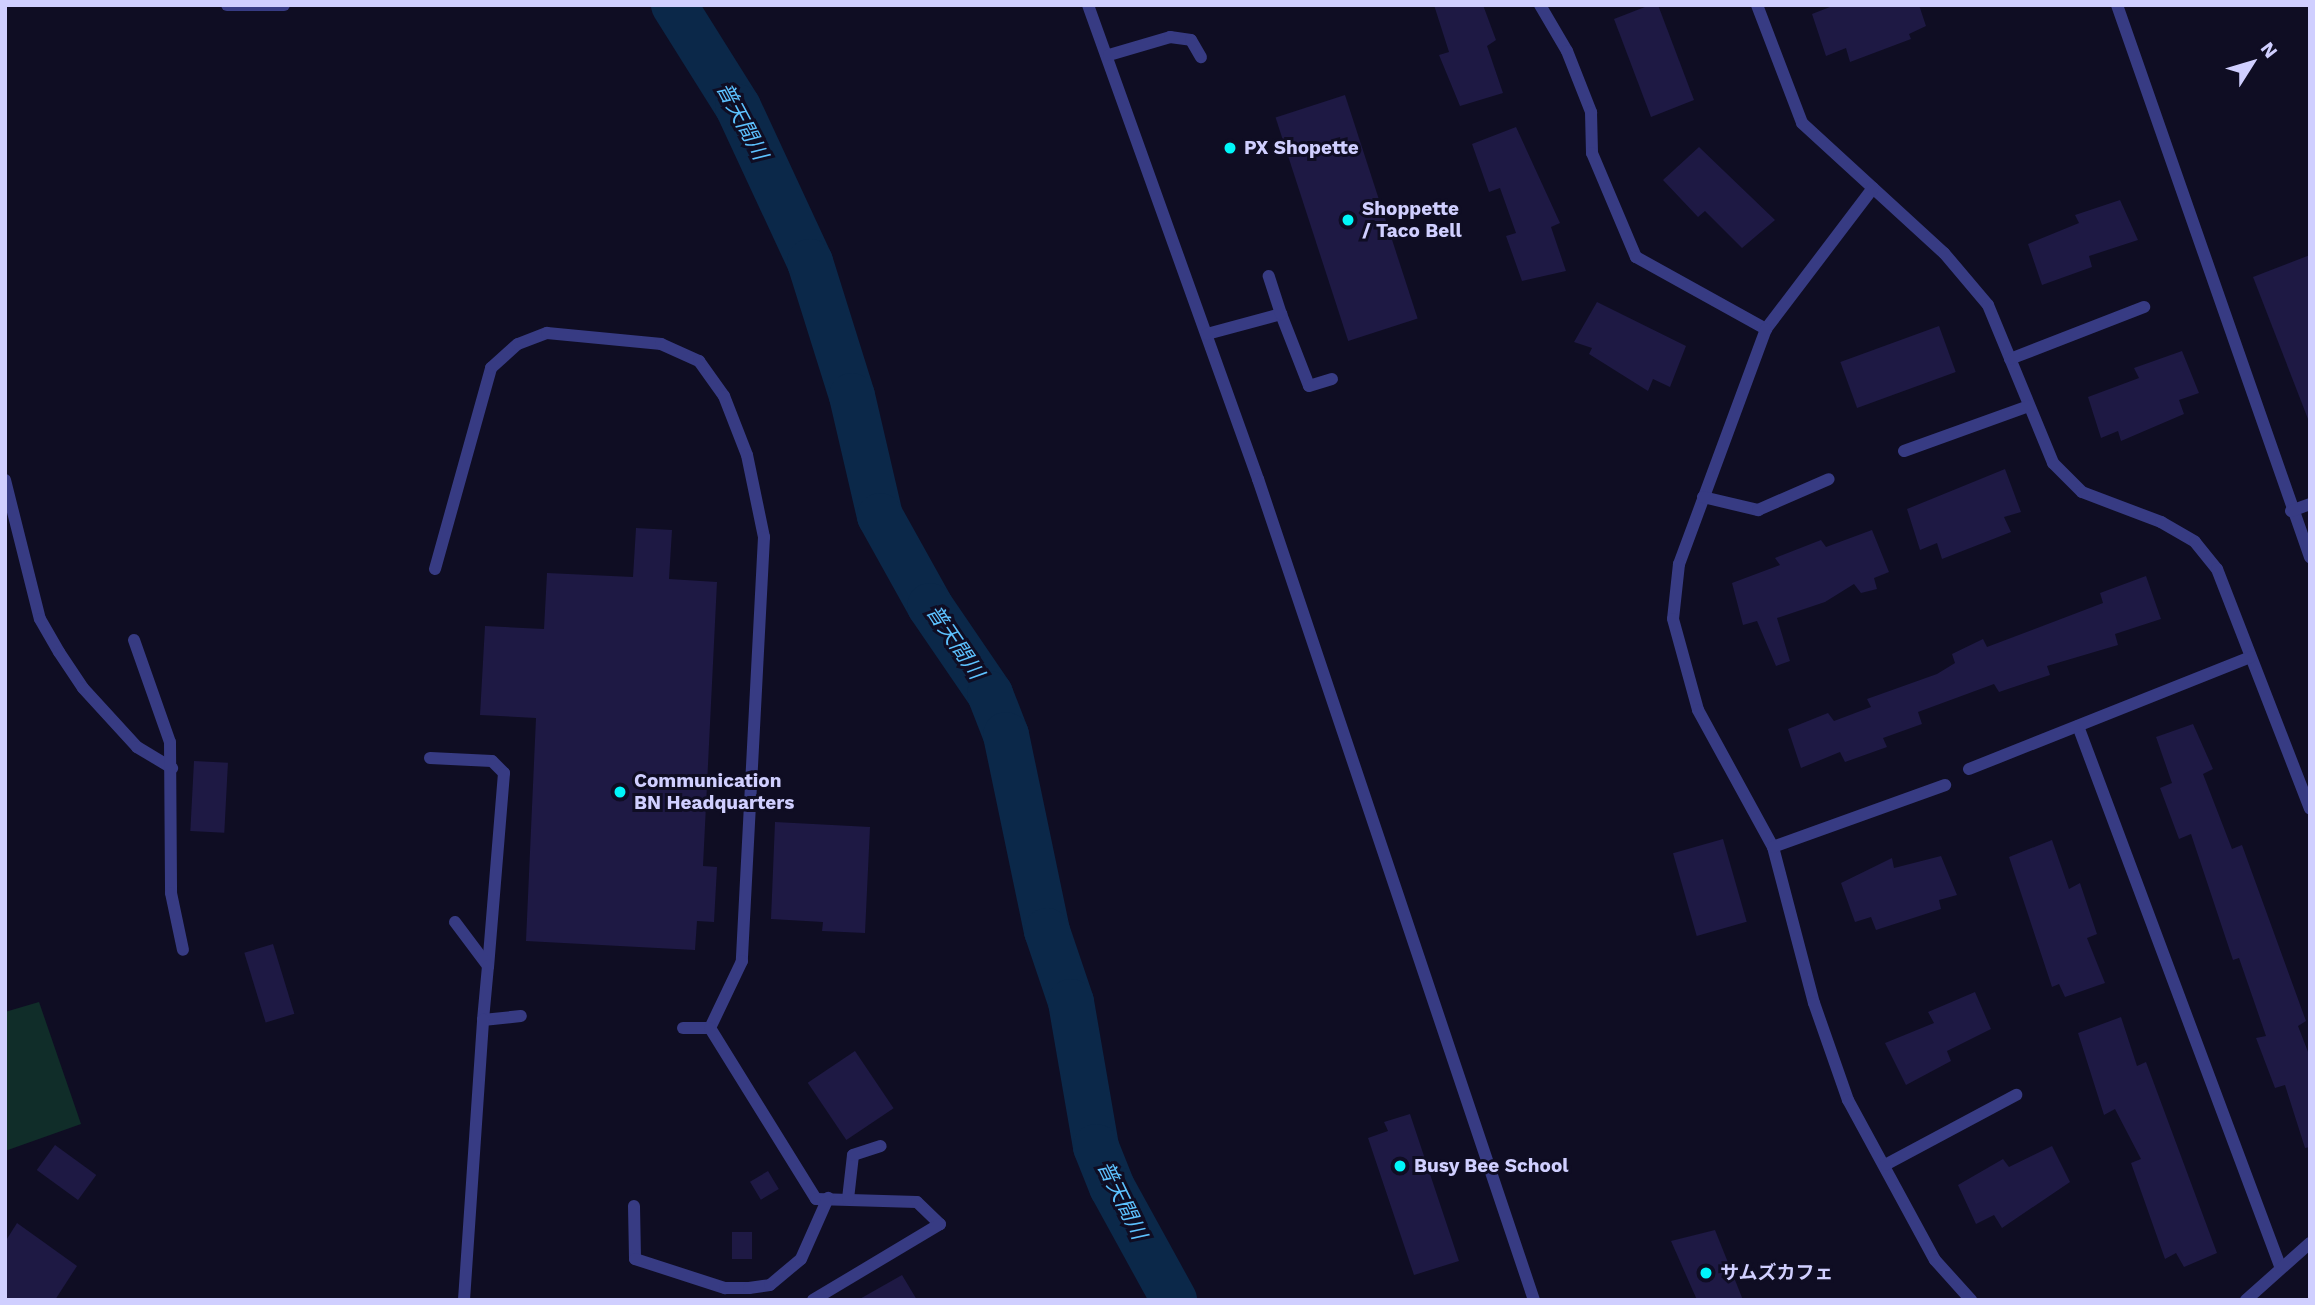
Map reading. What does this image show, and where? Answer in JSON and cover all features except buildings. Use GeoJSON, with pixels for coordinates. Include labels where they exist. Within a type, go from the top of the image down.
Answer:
{"type":"FeatureCollection","features":[{"type":"Feature","properties":{"kind":"lane"},"geometry":{"type":"LineString","coordinates":[[227,5],[284,5]]}},
{"type":"Feature","properties":{"kind":"lane"},"geometry":{"type":"LineString","coordinates":[[1088,5],[1109,55],[1207,334],[1534,1300]]}},
{"type":"Feature","properties":{"kind":"lane"},"geometry":{"type":"LineString","coordinates":[[1540,5],[1567,51],[1591,112],[1592,153],[1636,257],[1766,329]]}},
{"type":"Feature","properties":{"kind":"lane"},"geometry":{"type":"LineString","coordinates":[[1757,5],[1802,123],[1969,278],[1988,305],[2053,463],[2082,492],[2161,522],[2195,542],[2217,569],[2310,809]]}},
{"type":"Feature","properties":{"kind":"lane"},"geometry":{"type":"LineString","coordinates":[[2117,5],[2291,512],[2310,557]]}},
{"type":"Feature","properties":{"kind":"lane"},"geometry":{"type":"LineString","coordinates":[[1109,55],[1170,37],[1191,40],[1200,57]]}},
{"type":"Feature","properties":{"kind":"lane"},"geometry":{"type":"LineString","coordinates":[[1873,188],[1766,329],[1679,564],[1673,619],[1679,652],[1698,710],[1773,847],[1814,1003],[1844,1088],[1935,1260],[1971,1300]]}},
{"type":"Feature","properties":{"kind":"lane"},"geometry":{"type":"LineString","coordinates":[[1269,276],[1309,386],[1332,379]]}},
{"type":"Feature","properties":{"kind":"lane"},"geometry":{"type":"LineString","coordinates":[[2011,359],[2144,307]]}},
{"type":"Feature","properties":{"kind":"lane"},"geometry":{"type":"LineString","coordinates":[[1207,334],[1281,314]]}},
{"type":"Feature","properties":{"kind":"lane"},"geometry":{"type":"LineString","coordinates":[[435,569],[491,368],[518,344],[547,333],[661,344],[699,361],[724,396],[747,455],[764,537],[742,961],[710,1028]]}},
{"type":"Feature","properties":{"kind":"lane"},"geometry":{"type":"LineString","coordinates":[[1904,451],[2029,406]]}},
{"type":"Feature","properties":{"kind":"lane"},"geometry":{"type":"LineString","coordinates":[[1703,497],[1758,510],[1829,479]]}},
{"type":"Feature","properties":{"kind":"lane"},"geometry":{"type":"LineString","coordinates":[[5,480],[40,619],[83,688],[137,747],[172,768]]}},
{"type":"Feature","properties":{"kind":"lane"},"geometry":{"type":"LineString","coordinates":[[2291,512],[2310,504]]}},
{"type":"Feature","properties":{"kind":"lane"},"geometry":{"type":"LineString","coordinates":[[134,640],[170,742],[172,893],[183,950]]}},
{"type":"Feature","properties":{"kind":"lane"},"geometry":{"type":"LineString","coordinates":[[1969,769],[2252,657]]}},
{"type":"Feature","properties":{"kind":"lane"},"geometry":{"type":"LineString","coordinates":[[2078,726],[2280,1266]]}},
{"type":"Feature","properties":{"kind":"lane"},"geometry":{"type":"LineString","coordinates":[[430,758],[492,761],[504,773],[483,1020],[464,1300]]}},
{"type":"Feature","properties":{"kind":"lane"},"geometry":{"type":"LineString","coordinates":[[1773,847],[1945,785]]}},
{"type":"Feature","properties":{"kind":"lane"},"geometry":{"type":"LineString","coordinates":[[455,922],[488,966]]}},
{"type":"Feature","properties":{"kind":"lane"},"geometry":{"type":"LineString","coordinates":[[483,1020],[522,1016]]}},
{"type":"Feature","properties":{"kind":"lane"},"geometry":{"type":"LineString","coordinates":[[683,1028],[710,1028]]}},
{"type":"Feature","properties":{"kind":"lane"},"geometry":{"type":"LineString","coordinates":[[710,1028],[816,1199],[918,1202],[940,1224],[813,1300]]}},
{"type":"Feature","properties":{"kind":"lane"},"geometry":{"type":"LineString","coordinates":[[1885,1165],[2016,1095]]}},
{"type":"Feature","properties":{"kind":"lane"},"geometry":{"type":"LineString","coordinates":[[848,1199],[853,1155],[881,1146]]}},
{"type":"Feature","properties":{"kind":"lane"},"geometry":{"type":"LineString","coordinates":[[634,1206],[635,1259],[725,1288],[749,1288],[770,1285],[801,1259],[828,1198]]}},
{"type":"Feature","properties":{"kind":"lane"},"geometry":{"type":"LineString","coordinates":[[2246,1300],[2280,1266],[2310,1242]]}},
{"type":"Feature","properties":{"kind":"green space"},"geometry":{"type":"Polygon","coordinates":[[[39,1002],[81,1124],[5,1151],[5,1012],[39,1002]]]}},
{"type":"Feature","properties":{"kind":"waterway","name":"普天間川"},"geometry":{"type":"LineString","coordinates":[[674,5],[738,107],[810,262],[852,396],[880,516],[930,606],[990,694],[1006,735],[1047,931],[1071,1002],[1096,1147],[1112,1187],[1174,1300]]}},
{"type":"Feature","properties":{"kind":"place","name":"PX Shopette"},"geometry":{"type":"Point","coordinates":[1230,148]}},
{"type":"Feature","properties":{"kind":"place","name":"Shoppette / Taco Bell"},"geometry":{"type":"Point","coordinates":[1348,220]}},
{"type":"Feature","properties":{"kind":"place","name":"Communication BN Headquarters"},"geometry":{"type":"Point","coordinates":[620,792]}},
{"type":"Feature","properties":{"kind":"place","name":"Busy Bee School"},"geometry":{"type":"Point","coordinates":[1400,1166]}},
{"type":"Feature","properties":{"kind":"place","name":"サムズカフェ"},"geometry":{"type":"Point","coordinates":[1706,1273]}}]}
